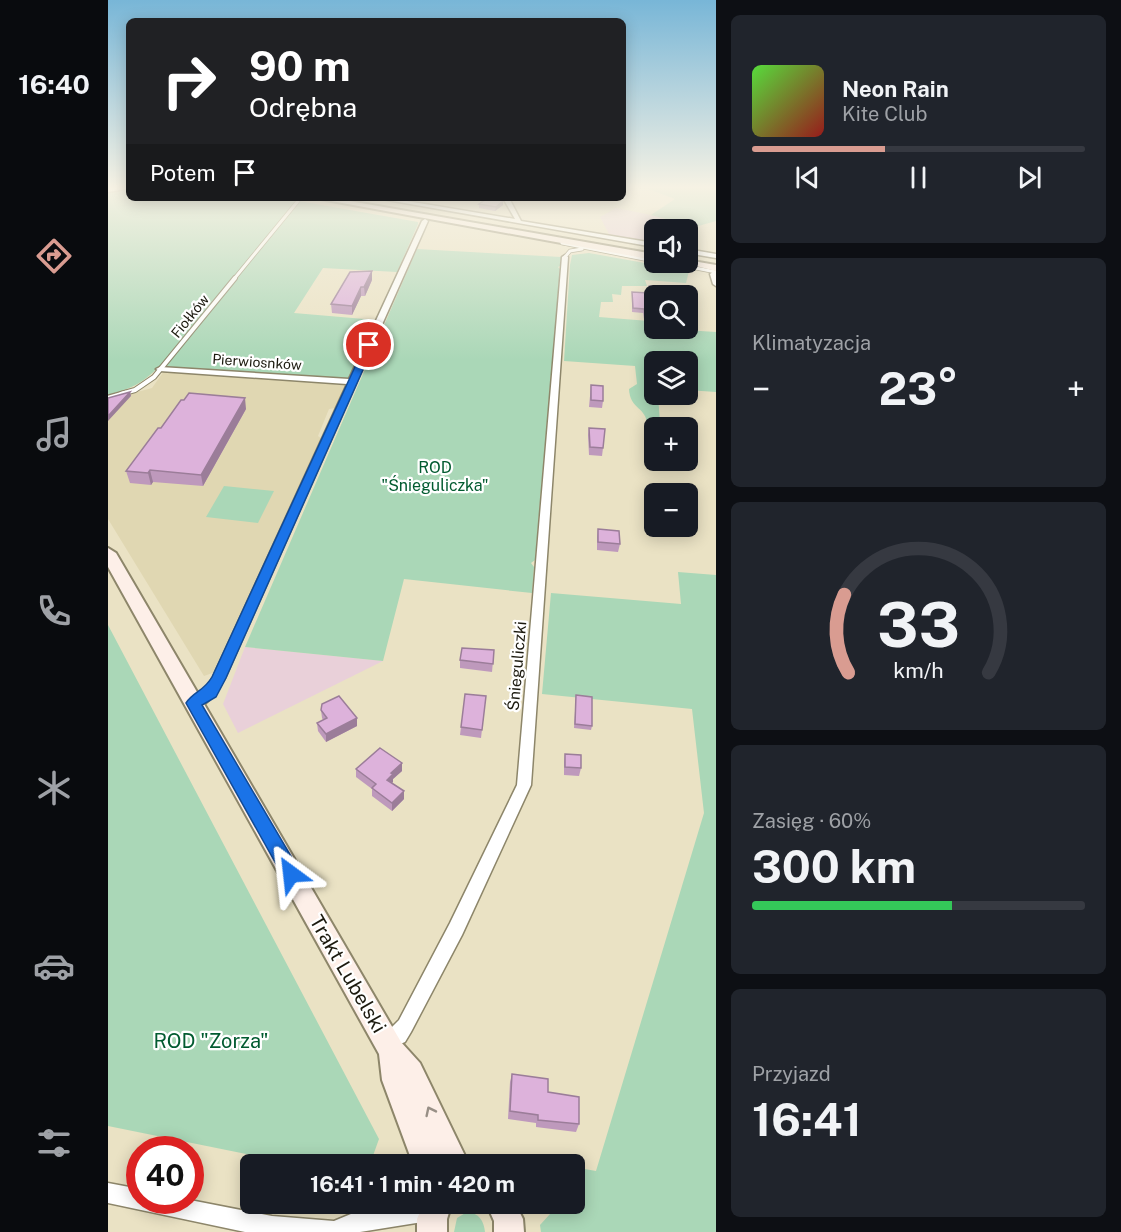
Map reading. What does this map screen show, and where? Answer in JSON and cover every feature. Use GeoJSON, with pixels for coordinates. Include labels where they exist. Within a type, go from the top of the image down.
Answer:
{"type":"FeatureCollection","features":[{"type":"Feature","properties":{"kind":"main road"},"geometry":{"type":"LineString","coordinates":[[577,244],[644,255]]}},
{"type":"Feature","properties":{"kind":"main road"},"geometry":{"type":"LineString","coordinates":[[583,244],[644,255]]}},
{"type":"Feature","properties":{"kind":"main road"},"geometry":{"type":"LineString","coordinates":[[698,263],[715,270]]}},
{"type":"Feature","properties":{"kind":"main road"},"geometry":{"type":"LineString","coordinates":[[698,266],[715,270]]}},
{"type":"Feature","properties":{"kind":"main road","name":"Trakt Lubelski"},"geometry":{"type":"LineString","coordinates":[[108,553],[389,1046],[411,1072],[450,1154]]}},
{"type":"Feature","properties":{"kind":"main road","name":"Trakt Lubelski"},"geometry":{"type":"LineString","coordinates":[[389,1046],[395,1080],[423,1154]]}},
{"type":"Feature","properties":{"kind":"main road"},"geometry":{"type":"LineString","coordinates":[[506,1214],[509,1232]]}},
{"type":"Feature","properties":{"kind":"street"},"geometry":{"type":"LineString","coordinates":[[193,703],[210,693],[219,678],[352,382],[419,244]]}},
{"type":"Feature","properties":{"kind":"street"},"geometry":{"type":"LineString","coordinates":[[698,253],[716,256]]}},
{"type":"Feature","properties":{"kind":"street","name":"Śnieguliczki"},"geometry":{"type":"LineString","coordinates":[[389,1046],[405,1026],[456,929],[524,785],[565,257]]}},
{"type":"Feature","properties":{"kind":"street"},"geometry":{"type":"LineString","coordinates":[[715,270],[716,284]]}},
{"type":"Feature","properties":{"kind":"street","name":"Pierwiosnków"},"geometry":{"type":"LineString","coordinates":[[160,369],[352,382]]}},
{"type":"Feature","properties":{"kind":"street"},"geometry":{"type":"LineString","coordinates":[[108,1193],[126,1197]]}},
{"type":"Feature","properties":{"kind":"street"},"geometry":{"type":"LineString","coordinates":[[204,1213],[288,1229],[337,1232],[363,1220],[435,1215]]}},
{"type":"Feature","properties":{"kind":"lane","name":"Fiołków"},"geometry":{"type":"LineString","coordinates":[[108,398],[135,390],[154,377],[262,244]]}},
{"type":"Feature","properties":{"kind":"lane"},"geometry":{"type":"LineString","coordinates":[[563,244],[565,257]]}},
{"type":"Feature","properties":{"kind":"lane"},"geometry":{"type":"LineString","coordinates":[[572,244],[598,251]]}},
{"type":"Feature","properties":{"kind":"lane"},"geometry":{"type":"LineString","coordinates":[[565,257],[570,251],[577,249],[644,256]]}},
{"type":"Feature","properties":{"kind":"lane"},"geometry":{"type":"LineString","coordinates":[[698,267],[715,270]]}},
{"type":"Feature","properties":{"kind":"shaded area"},"geometry":{"type":"Polygon","coordinates":[[[164,371],[347,385],[336,408],[329,409],[318,436],[322,439],[215,672],[204,676],[108,519],[108,400],[152,388],[164,371]]]}},
{"type":"Feature","properties":{"kind":"shaded area"},"geometry":{"type":"Polygon","coordinates":[[[245,647],[383,661],[238,733],[223,704],[245,647]]]}},
{"type":"Feature","properties":{"kind":"green space"},"geometry":{"type":"Polygon","coordinates":[[[108,244],[409,244],[397,272],[323,268],[294,313],[376,320],[348,380],[159,366],[136,385],[108,395],[108,244]]]}},
{"type":"Feature","properties":{"kind":"green space","name":"ROD \"Śnieguliczka\""},"geometry":{"type":"Polygon","coordinates":[[[417,249],[561,257],[558,267],[560,269],[535,560],[531,563],[534,567],[532,593],[404,579],[383,661],[245,647],[417,249]]]}},
{"type":"Feature","properties":{"kind":"green space"},"geometry":{"type":"Polygon","coordinates":[[[589,253],[644,263],[644,273],[688,273],[686,283],[645,280],[647,285],[644,286],[622,286],[621,295],[612,294],[613,302],[601,302],[599,317],[644,321],[644,339],[698,339],[698,331],[716,332],[716,392],[698,391],[698,351],[644,351],[644,405],[659,405],[660,417],[645,417],[630,396],[629,389],[637,384],[635,366],[564,361],[572,255],[589,253]]]}},
{"type":"Feature","properties":{"kind":"green space"},"geometry":{"type":"Polygon","coordinates":[[[224,486],[274,491],[258,523],[206,517],[224,486]]]}},
{"type":"Feature","properties":{"kind":"green space"},"geometry":{"type":"Polygon","coordinates":[[[678,572],[716,575],[716,1232],[541,1232],[540,1225],[550,1214],[585,1214],[585,1169],[596,1171],[704,813],[692,709],[542,694],[551,593],[681,604],[678,572]]]}},
{"type":"Feature","properties":{"kind":"green space","name":"ROD \"Zorza\""},"geometry":{"type":"Polygon","coordinates":[[[108,625],[379,1139],[374,1154],[246,1154],[204,1146],[204,1136],[157,1136],[108,1126],[108,625]]]}},
{"type":"Feature","properties":{"kind":"green space"},"geometry":{"type":"Polygon","coordinates":[[[464,1214],[475,1214],[480,1218],[485,1232],[454,1232],[457,1218],[464,1214]]]}},
{"type":"Feature","properties":{"kind":"building"},"geometry":{"type":"Polygon","coordinates":[[[372,271],[352,306],[331,304],[350,272],[372,271]]]}},
{"type":"Feature","properties":{"kind":"building"},"geometry":{"type":"Polygon","coordinates":[[[632,292],[644,293],[644,309],[633,308],[632,292]]]}},
{"type":"Feature","properties":{"kind":"building"},"geometry":{"type":"Polygon","coordinates":[[[591,385],[603,386],[603,401],[591,400],[591,385]]]}},
{"type":"Feature","properties":{"kind":"building"},"geometry":{"type":"Polygon","coordinates":[[[130,392],[108,416],[108,398],[130,392]]]}},
{"type":"Feature","properties":{"kind":"building"},"geometry":{"type":"Polygon","coordinates":[[[189,393],[245,398],[201,475],[150,470],[148,473],[126,471],[158,428],[161,428],[181,400],[184,400],[189,393]]]}},
{"type":"Feature","properties":{"kind":"building"},"geometry":{"type":"Polygon","coordinates":[[[589,428],[605,429],[603,448],[590,447],[589,428]]]}},
{"type":"Feature","properties":{"kind":"building"},"geometry":{"type":"Polygon","coordinates":[[[598,529],[619,531],[620,544],[598,542],[598,529]]]}},
{"type":"Feature","properties":{"kind":"building"},"geometry":{"type":"Polygon","coordinates":[[[462,648],[494,650],[493,664],[460,660],[462,648]]]}},
{"type":"Feature","properties":{"kind":"building"},"geometry":{"type":"Polygon","coordinates":[[[465,694],[486,696],[482,730],[461,727],[465,694]]]}},
{"type":"Feature","properties":{"kind":"building"},"geometry":{"type":"Polygon","coordinates":[[[576,695],[592,697],[592,726],[575,724],[576,695]]]}},
{"type":"Feature","properties":{"kind":"building"},"geometry":{"type":"Polygon","coordinates":[[[339,696],[357,718],[326,734],[317,723],[327,718],[321,710],[322,704],[339,696]]]}},
{"type":"Feature","properties":{"kind":"building"},"geometry":{"type":"Polygon","coordinates":[[[380,748],[402,763],[387,780],[404,791],[392,803],[372,788],[376,784],[356,769],[380,748]]]}},
{"type":"Feature","properties":{"kind":"building"},"geometry":{"type":"Polygon","coordinates":[[[565,754],[581,755],[581,768],[565,767],[565,754]]]}},
{"type":"Feature","properties":{"kind":"building"},"geometry":{"type":"Polygon","coordinates":[[[512,1074],[548,1079],[548,1092],[579,1097],[579,1124],[538,1120],[538,1115],[510,1111],[512,1074]]]}},
{"type":"Feature","properties":{"kind":"route"},"geometry":{"type":"LineString","coordinates":[[291,874],[193,703],[210,693],[219,678],[369,345]]}}]}
